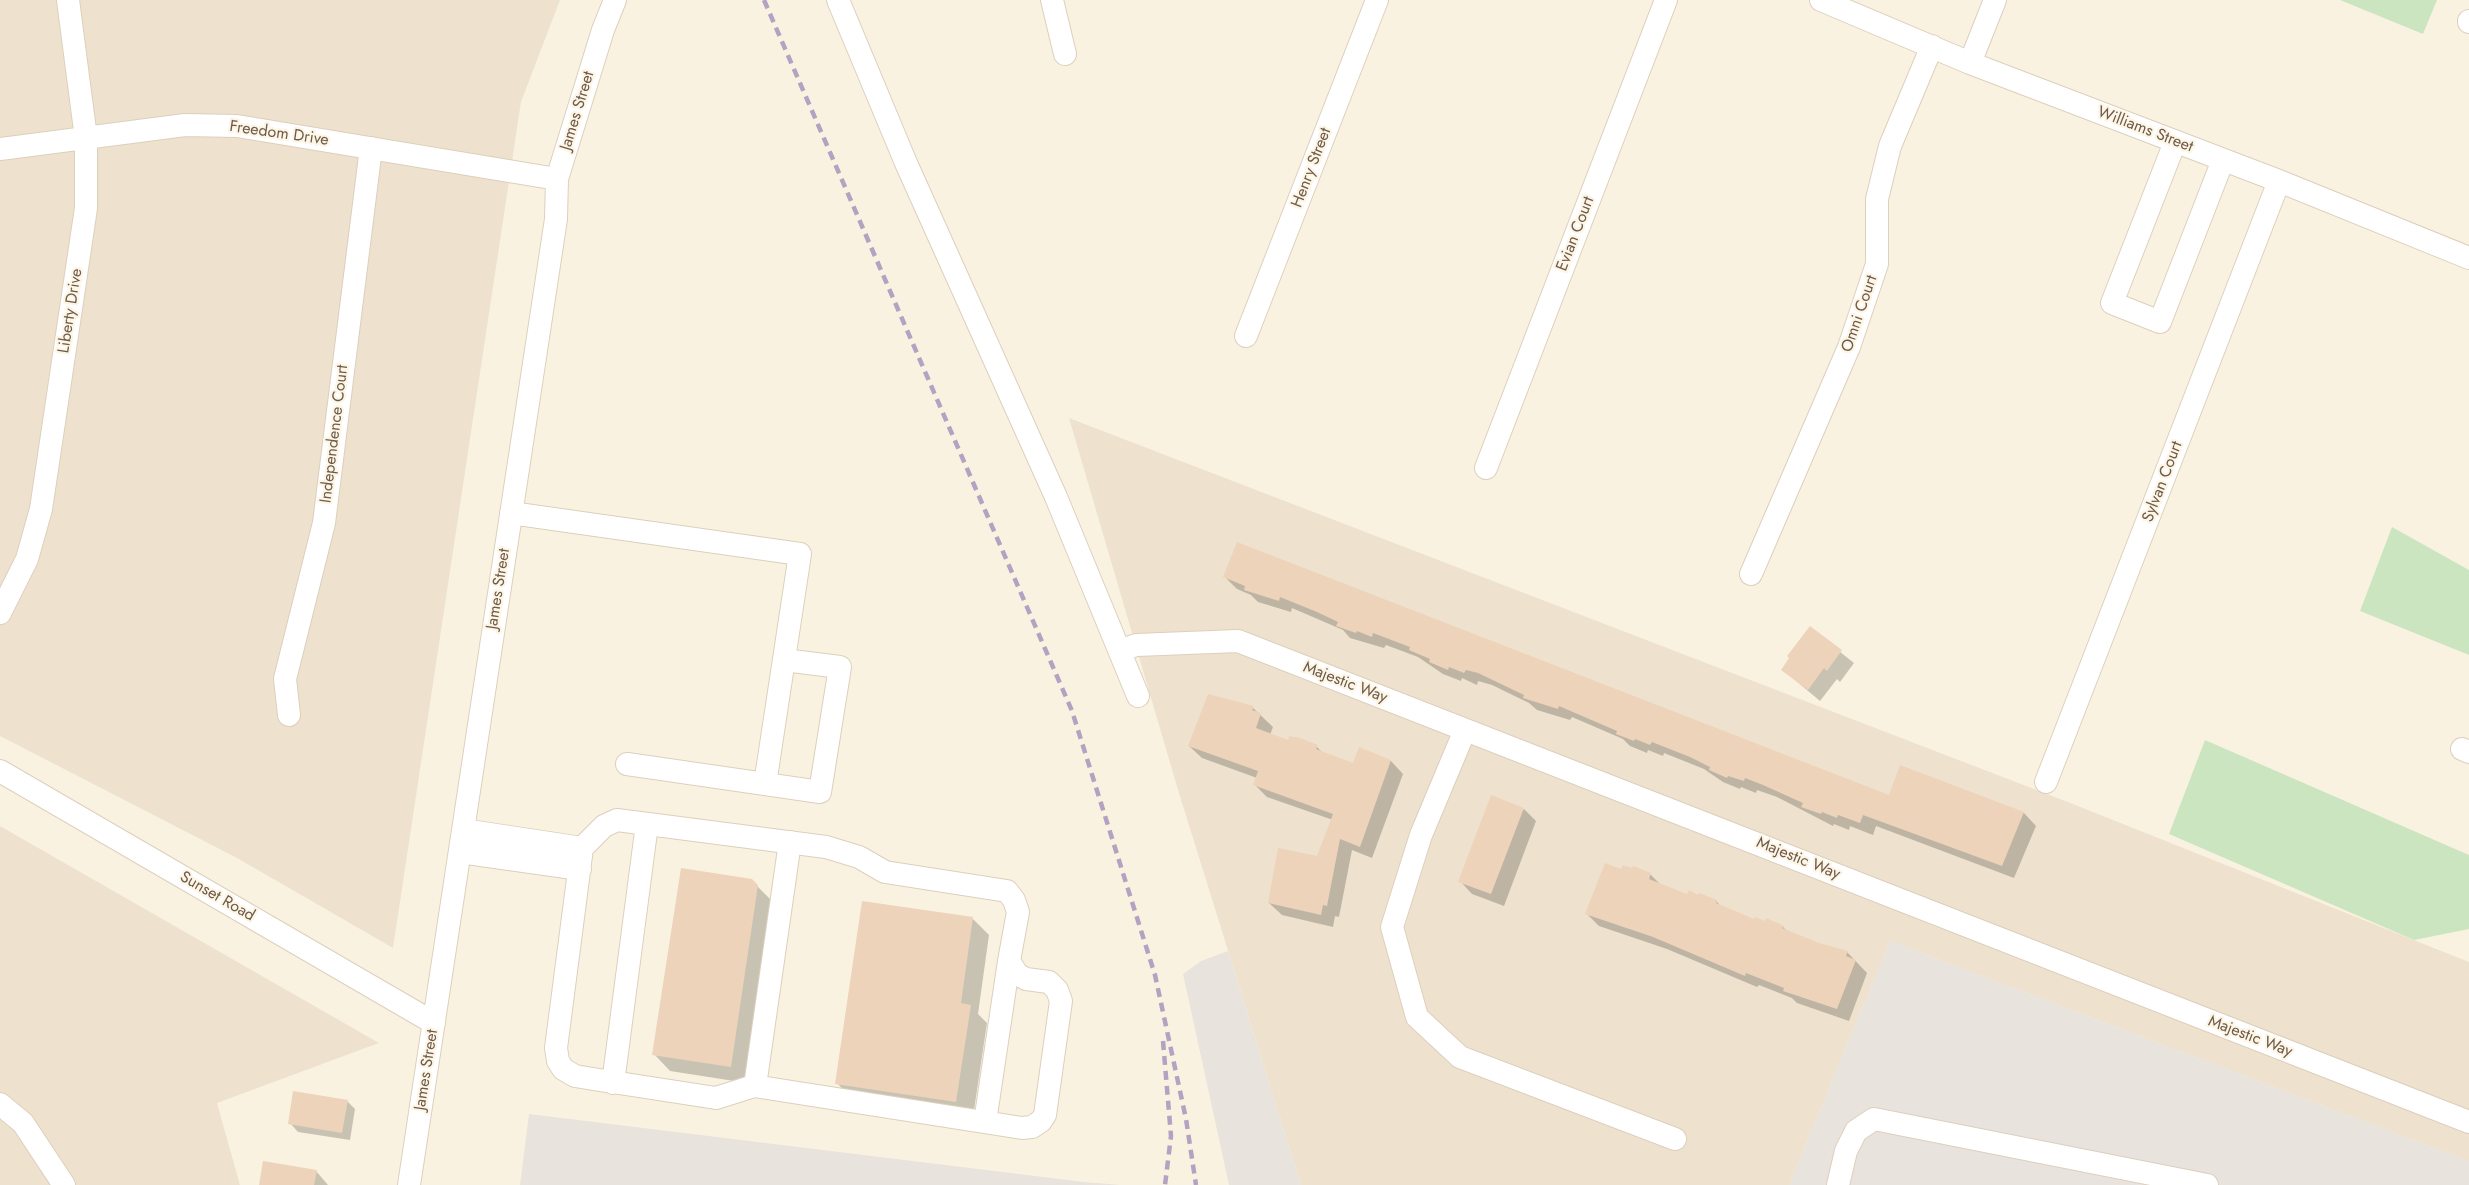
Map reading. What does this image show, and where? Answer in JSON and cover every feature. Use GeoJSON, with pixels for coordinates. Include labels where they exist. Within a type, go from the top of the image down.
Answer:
{"type":"FeatureCollection","features":[{"type":"Feature","properties":{"kind":"street","name":"Liberty Drive"},"geometry":{"type":"LineString","coordinates":[[0,613],[27,559],[41,509],[86,208],[86,138],[68,0]]}},
{"type":"Feature","properties":{"kind":"street","name":"James Street"},"geometry":{"type":"LineString","coordinates":[[409,1185],[556,219],[557,179],[603,30],[615,0]]}},
{"type":"Feature","properties":{"kind":"street"},"geometry":{"type":"LineString","coordinates":[[838,0],[906,163],[1056,497],[1138,696]]}},
{"type":"Feature","properties":{"kind":"street"},"geometry":{"type":"LineString","coordinates":[[1052,0],[1065,54]]}},
{"type":"Feature","properties":{"kind":"street","name":"Henry Street"},"geometry":{"type":"LineString","coordinates":[[1246,336],[1377,0]]}},
{"type":"Feature","properties":{"kind":"street","name":"Evian Court"},"geometry":{"type":"LineString","coordinates":[[1486,468],[1666,0]]}},
{"type":"Feature","properties":{"kind":"street"},"geometry":{"type":"LineString","coordinates":[[1970,63],[1995,0]]}},
{"type":"Feature","properties":{"kind":"street","name":"Williams Street"},"geometry":{"type":"LineString","coordinates":[[1828,1],[1970,63],[2279,181],[2469,258]]}},
{"type":"Feature","properties":{"kind":"street","name":"Omni Court"},"geometry":{"type":"LineString","coordinates":[[1751,574],[1849,347],[1877,264],[1877,199],[1890,146],[1932,46]]}},
{"type":"Feature","properties":{"kind":"street","name":"Freedom Drive"},"geometry":{"type":"LineString","coordinates":[[0,149],[185,125],[237,126],[557,179]]}},
{"type":"Feature","properties":{"kind":"street"},"geometry":{"type":"LineString","coordinates":[[2175,142],[2112,303],[2160,322],[2223,160]]}},
{"type":"Feature","properties":{"kind":"street","name":"Independence Court"},"geometry":{"type":"LineString","coordinates":[[289,716],[285,679],[324,523],[371,148]]}},
{"type":"Feature","properties":{"kind":"street","name":"Sylvan Court"},"geometry":{"type":"LineString","coordinates":[[2046,782],[2279,181]]}},
{"type":"Feature","properties":{"kind":"street"},"geometry":{"type":"LineString","coordinates":[[511,513],[800,554],[765,784]]}},
{"type":"Feature","properties":{"kind":"street","name":"Majestic Way"},"geometry":{"type":"LineString","coordinates":[[1120,651],[1136,645],[1238,641],[2469,1122]]}},
{"type":"Feature","properties":{"kind":"street"},"geometry":{"type":"LineString","coordinates":[[627,764],[820,792],[840,667],[784,660]]}},
{"type":"Feature","properties":{"kind":"street"},"geometry":{"type":"LineString","coordinates":[[1465,730],[1420,835],[1392,927],[1417,1017],[1460,1057],[1676,1139]]}},
{"type":"Feature","properties":{"kind":"street","name":"Sunset Road"},"geometry":{"type":"LineString","coordinates":[[0,771],[434,1023]]}},
{"type":"Feature","properties":{"kind":"street"},"geometry":{"type":"LineString","coordinates":[[984,1122],[1009,961],[1018,912],[1014,900],[1007,891],[885,872],[848,854],[826,847],[617,820],[604,826],[581,858],[557,1054],[563,1069],[575,1076],[716,1098],[755,1086],[984,1122],[1032,1127],[1045,1115],[1061,1001],[1057,990],[1049,982],[1026,979],[1017,974],[1009,961]]}},
{"type":"Feature","properties":{"kind":"street"},"geometry":{"type":"LineString","coordinates":[[613,1083],[647,824]]}},
{"type":"Feature","properties":{"kind":"street"},"geometry":{"type":"LineString","coordinates":[[461,841],[581,858]]}},
{"type":"Feature","properties":{"kind":"street"},"geometry":{"type":"LineString","coordinates":[[755,1086],[790,842]]}},
{"type":"Feature","properties":{"kind":"street"},"geometry":{"type":"LineString","coordinates":[[0,1104],[23,1123],[64,1185]]}},
{"type":"Feature","properties":{"kind":"street"},"geometry":{"type":"LineString","coordinates":[[1838,1185],[1846,1151],[1856,1131],[1874,1119],[2146,1179],[2207,1185]]}},
{"type":"Feature","properties":{"kind":"shaded area"},"geometry":{"type":"Polygon","coordinates":[[[0,0],[560,0],[521,102],[393,948],[237,858],[0,736],[0,0]]]}},
{"type":"Feature","properties":{"kind":"shaded area"},"geometry":{"type":"Polygon","coordinates":[[[1069,418],[2073,804],[2469,962],[2469,1161],[1890,941],[1789,1185],[1301,1185],[1178,790],[1069,418]]]}},
{"type":"Feature","properties":{"kind":"shaded area"},"geometry":{"type":"Polygon","coordinates":[[[0,826],[379,1043],[217,1103],[240,1185],[0,1185],[0,826]]]}},
{"type":"Feature","properties":{"kind":"shaded area"},"geometry":{"type":"Polygon","coordinates":[[[1890,941],[2469,1161],[2469,1185],[1789,1185],[1890,941]]]}},
{"type":"Feature","properties":{"kind":"shaded area"},"geometry":{"type":"Polygon","coordinates":[[[1228,951],[1301,1185],[1229,1185],[1183,974],[1201,961],[1228,951]]]}},
{"type":"Feature","properties":{"kind":"shaded area"},"geometry":{"type":"Polygon","coordinates":[[[529,1114],[1084,1182],[1121,1185],[520,1185],[529,1114]]]}},
{"type":"Feature","properties":{"kind":"green space"},"geometry":{"type":"Polygon","coordinates":[[[2340,0],[2437,0],[2423,34],[2340,0]]]}},
{"type":"Feature","properties":{"kind":"green space"},"geometry":{"type":"Polygon","coordinates":[[[2392,527],[2469,570],[2469,655],[2360,611],[2392,527]]]}},
{"type":"Feature","properties":{"kind":"green space"},"geometry":{"type":"Polygon","coordinates":[[[2205,740],[2469,855],[2469,929],[2414,940],[2169,834],[2205,740]]]}},
{"type":"Feature","properties":{"kind":"building"},"geometry":{"type":"Polygon","coordinates":[[[1237,542],[1889,795],[1900,765],[2024,812],[2002,866],[1863,815],[1860,823],[1838,815],[1837,818],[1822,812],[1821,814],[1801,807],[1803,803],[1763,785],[1745,778],[1744,781],[1728,776],[1727,778],[1709,770],[1710,767],[1690,757],[1652,742],[1650,745],[1635,739],[1634,741],[1616,734],[1617,731],[1559,706],[1558,709],[1523,698],[1524,695],[1478,673],[1466,670],[1464,673],[1449,667],[1448,670],[1409,650],[1410,647],[1373,633],[1372,637],[1336,626],[1338,622],[1280,597],[1279,601],[1244,590],[1245,586],[1223,577],[1237,542]]]}},
{"type":"Feature","properties":{"kind":"building"},"geometry":{"type":"Polygon","coordinates":[[[1810,626],[1842,650],[1827,671],[1824,668],[1808,690],[1781,670],[1789,658],[1787,656],[1810,626]]]}},
{"type":"Feature","properties":{"kind":"building"},"geometry":{"type":"Polygon","coordinates":[[[1208,694],[1254,706],[1252,710],[1261,713],[1256,728],[1288,740],[1289,736],[1300,738],[1318,745],[1316,749],[1353,763],[1359,747],[1391,760],[1360,847],[1340,839],[1327,906],[1323,905],[1321,915],[1268,903],[1278,848],[1317,856],[1333,814],[1253,785],[1258,771],[1188,746],[1208,694]]]}},
{"type":"Feature","properties":{"kind":"building"},"geometry":{"type":"Polygon","coordinates":[[[1491,795],[1524,808],[1491,894],[1458,882],[1491,795]]]}},
{"type":"Feature","properties":{"kind":"building"},"geometry":{"type":"Polygon","coordinates":[[[1605,863],[1621,869],[1623,865],[1632,868],[1633,866],[1651,873],[1649,879],[1687,894],[1689,890],[1698,895],[1699,893],[1754,919],[1755,917],[1765,921],[1766,918],[1784,926],[1782,928],[1819,943],[1848,951],[1846,956],[1856,960],[1837,1009],[1783,991],[1784,988],[1746,973],[1745,976],[1653,937],[1585,914],[1605,863]]]}},
{"type":"Feature","properties":{"kind":"building"},"geometry":{"type":"Polygon","coordinates":[[[681,868],[752,879],[758,885],[731,1067],[652,1055],[681,868]]]}},
{"type":"Feature","properties":{"kind":"building"},"geometry":{"type":"Polygon","coordinates":[[[862,901],[973,917],[961,1003],[971,1005],[956,1102],[835,1084],[862,901]]]}},
{"type":"Feature","properties":{"kind":"building"},"geometry":{"type":"Polygon","coordinates":[[[293,1091],[348,1100],[342,1133],[288,1124],[293,1091]]]}},
{"type":"Feature","properties":{"kind":"building"},"geometry":{"type":"Polygon","coordinates":[[[263,1161],[317,1170],[314,1185],[259,1185],[263,1161]]]}},
{"type":"Feature","properties":{"kind":"railway"},"geometry":{"type":"LineString","coordinates":[[764,0],[1072,711],[1155,975],[1186,1119],[1196,1185]]}},
{"type":"Feature","properties":{"kind":"railway"},"geometry":{"type":"LineString","coordinates":[[1163,1041],[1171,1136],[1165,1185]]}}]}
